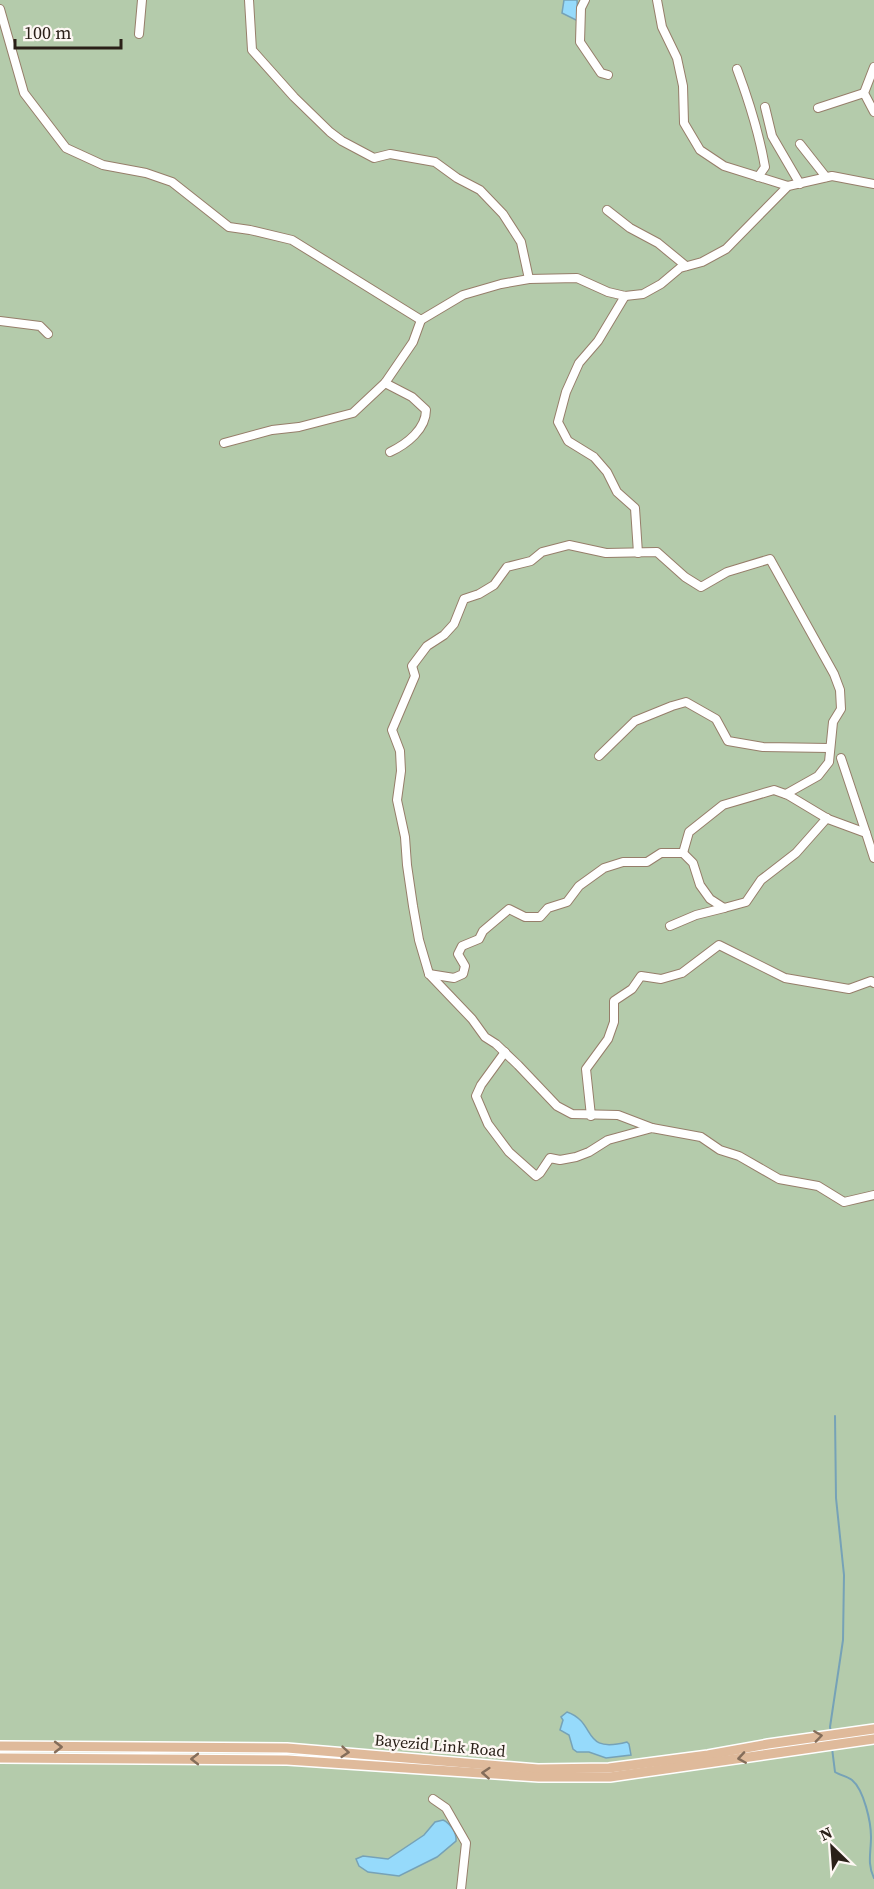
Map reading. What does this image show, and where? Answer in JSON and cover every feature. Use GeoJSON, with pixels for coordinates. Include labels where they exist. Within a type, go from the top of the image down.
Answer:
{"type":"FeatureCollection","features":[{"type":"Feature","properties":{"kind":"main road","name":"Bayezid Link Road"},"geometry":{"type":"LineString","coordinates":[[0,1746],[287,1748],[538,1769],[609,1768],[708,1755],[768,1743],[874,1728]]}},
{"type":"Feature","properties":{"kind":"main road","name":"Bayezid Link Road"},"geometry":{"type":"LineString","coordinates":[[0,1758],[287,1760],[538,1777],[598,1777],[874,1739]]}},
{"type":"Feature","properties":{"kind":"main road"},"geometry":{"type":"LineString","coordinates":[[768,1743],[770,1754]]}},
{"type":"Feature","properties":{"kind":"street"},"geometry":{"type":"LineString","coordinates":[[139,34],[142,0]]}},
{"type":"Feature","properties":{"kind":"street"},"geometry":{"type":"LineString","coordinates":[[249,0],[252,50],[294,97],[342,141],[374,158],[390,154],[435,162],[457,178],[480,190],[503,214],[521,242],[529,279]]}},
{"type":"Feature","properties":{"kind":"street"},"geometry":{"type":"LineString","coordinates":[[585,0],[580,8],[580,42],[601,73],[608,75]]}},
{"type":"Feature","properties":{"kind":"street"},"geometry":{"type":"LineString","coordinates":[[657,0],[662,27],[677,58],[683,86],[684,123],[700,150],[724,166],[788,186],[832,176],[874,184]]}},
{"type":"Feature","properties":{"kind":"street"},"geometry":{"type":"LineString","coordinates":[[0,9],[24,93],[66,148],[103,165],[146,173],[172,182],[230,227],[292,240],[421,320]]}},
{"type":"Feature","properties":{"kind":"street"},"geometry":{"type":"LineString","coordinates":[[874,67],[864,93],[874,112]]}},
{"type":"Feature","properties":{"kind":"street"},"geometry":{"type":"LineString","coordinates":[[736,69],[753,112],[761,145],[765,167],[758,177]]}},
{"type":"Feature","properties":{"kind":"street"},"geometry":{"type":"LineString","coordinates":[[818,108],[864,93]]}},
{"type":"Feature","properties":{"kind":"street"},"geometry":{"type":"LineString","coordinates":[[765,107],[772,136],[800,184]]}},
{"type":"Feature","properties":{"kind":"street"},"geometry":{"type":"LineString","coordinates":[[800,144],[826,177]]}},
{"type":"Feature","properties":{"kind":"street"},"geometry":{"type":"LineString","coordinates":[[224,443],[353,413],[386,383],[413,342],[421,320],[463,295],[529,279],[577,278],[608,292],[625,296],[642,294],[661,285],[680,268],[702,262],[726,249],[788,186]]}},
{"type":"Feature","properties":{"kind":"street"},"geometry":{"type":"LineString","coordinates":[[607,210],[630,228],[658,243],[686,266]]}},
{"type":"Feature","properties":{"kind":"street"},"geometry":{"type":"LineString","coordinates":[[625,296],[598,341],[579,363],[566,392],[558,422],[568,441],[594,457],[607,472],[617,492],[634,508],[639,553]]}},
{"type":"Feature","properties":{"kind":"street"},"geometry":{"type":"LineString","coordinates":[[0,321],[40,326],[48,334]]}},
{"type":"Feature","properties":{"kind":"street"},"geometry":{"type":"LineString","coordinates":[[386,383],[412,397],[426,410],[426,420],[422,428],[399,448],[390,452]]}},
{"type":"Feature","properties":{"kind":"street"},"geometry":{"type":"LineString","coordinates":[[786,794],[818,776],[829,762],[833,722],[841,709],[840,690],[834,674],[770,559],[727,572],[701,587],[684,577],[657,552],[606,553],[569,545],[542,552],[531,561],[507,567],[494,585],[479,594],[464,599],[454,624],[444,635],[427,646],[412,666],[415,676],[392,730],[400,751],[401,771],[397,800],[405,837],[413,906],[419,940],[429,974],[485,1036],[505,1052],[557,1106],[572,1114],[618,1115],[652,1128],[701,1137],[720,1150],[739,1156],[779,1179],[818,1186],[844,1202],[874,1195]]}},
{"type":"Feature","properties":{"kind":"street"},"geometry":{"type":"LineString","coordinates":[[599,756],[634,721],[686,702],[716,719],[728,741],[763,747],[829,748]]}},
{"type":"Feature","properties":{"kind":"street"},"geometry":{"type":"LineString","coordinates":[[840,758],[874,857]]}},
{"type":"Feature","properties":{"kind":"street"},"geometry":{"type":"LineString","coordinates":[[683,853],[689,832],[723,805],[774,790],[786,794],[827,818],[867,833]]}},
{"type":"Feature","properties":{"kind":"street"},"geometry":{"type":"LineString","coordinates":[[670,926],[696,915],[746,902],[761,880],[796,853],[827,818]]}},
{"type":"Feature","properties":{"kind":"street"},"geometry":{"type":"LineString","coordinates":[[429,974],[454,978],[463,974],[465,966],[458,954],[462,946],[478,939],[483,931],[508,909],[525,917],[540,918],[548,908],[567,902],[579,886],[604,868],[623,862],[647,862],[661,853],[683,853],[693,863],[700,885],[710,899],[724,908]]}},
{"type":"Feature","properties":{"kind":"street"},"geometry":{"type":"LineString","coordinates":[[591,1116],[586,1069],[608,1039],[614,1022],[614,1001],[632,989],[641,976],[661,980],[682,973],[719,945],[785,978],[849,989],[871,981],[874,983]]}},
{"type":"Feature","properties":{"kind":"street"},"geometry":{"type":"LineString","coordinates":[[505,1052],[481,1085],[476,1096],[488,1124],[509,1152],[536,1176],[550,1158],[560,1160],[576,1157],[590,1152],[608,1140],[652,1128]]}},
{"type":"Feature","properties":{"kind":"street"},"geometry":{"type":"LineString","coordinates":[[433,1799],[446,1808],[466,1844],[461,1889]]}},
{"type":"Feature","properties":{"kind":"green space"},"geometry":{"type":"Polygon","coordinates":[[[0,0],[874,0],[874,1889],[0,1889],[0,0]]]}},
{"type":"Feature","properties":{"kind":"water"},"geometry":{"type":"Polygon","coordinates":[[[564,0],[577,0],[578,21],[562,13],[564,0]]]}},
{"type":"Feature","properties":{"kind":"water"},"geometry":{"type":"Polygon","coordinates":[[[567,1712],[577,1717],[591,1736],[602,1744],[627,1742],[631,1755],[606,1758],[589,1752],[577,1752],[573,1749],[569,1735],[560,1730],[563,1720],[561,1717],[567,1712]]]}},
{"type":"Feature","properties":{"kind":"water"},"geometry":{"type":"Polygon","coordinates":[[[443,1820],[452,1829],[456,1841],[437,1857],[399,1876],[368,1872],[359,1866],[356,1859],[363,1856],[388,1859],[424,1835],[435,1822],[443,1820]]]}},
{"type":"Feature","properties":{"kind":"waterway"},"geometry":{"type":"LineString","coordinates":[[831,1733],[843,1640],[844,1575],[836,1498],[835,1416]]}},
{"type":"Feature","properties":{"kind":"waterway"},"geometry":{"type":"LineString","coordinates":[[832,1748],[835,1772],[850,1779],[856,1785],[866,1807],[871,1831],[870,1863],[874,1878]]}}]}
